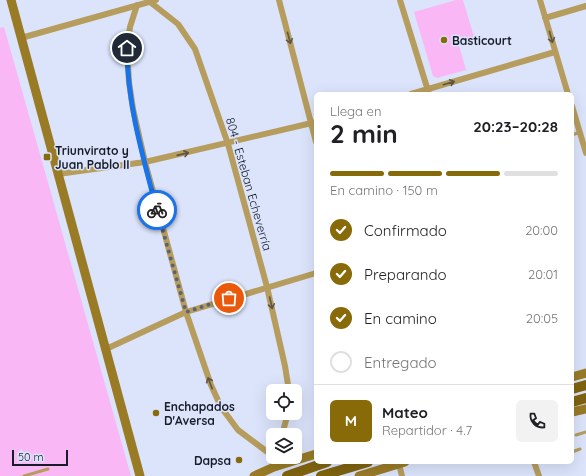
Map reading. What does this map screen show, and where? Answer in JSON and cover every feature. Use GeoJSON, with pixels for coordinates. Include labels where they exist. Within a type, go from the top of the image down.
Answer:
{"type":"FeatureCollection","features":[{"type":"Feature","properties":{"kind":"main road"},"geometry":{"type":"LineString","coordinates":[[11,0],[140,476]]}},
{"type":"Feature","properties":{"kind":"main road"},"geometry":{"type":"LineString","coordinates":[[574,376],[586,373]]}},
{"type":"Feature","properties":{"kind":"main road"},"geometry":{"type":"LineString","coordinates":[[574,388],[586,385]]}},
{"type":"Feature","properties":{"kind":"main road"},"geometry":{"type":"LineString","coordinates":[[574,412],[586,409]]}},
{"type":"Feature","properties":{"kind":"main road"},"geometry":{"type":"LineString","coordinates":[[254,476],[274,467],[314,455]]}},
{"type":"Feature","properties":{"kind":"main road"},"geometry":{"type":"LineString","coordinates":[[287,476],[321,464]]}},
{"type":"Feature","properties":{"kind":"main road"},"geometry":{"type":"LineString","coordinates":[[321,476],[361,464]]}},
{"type":"Feature","properties":{"kind":"main road"},"geometry":{"type":"LineString","coordinates":[[359,476],[399,464]]}},
{"type":"Feature","properties":{"kind":"street"},"geometry":{"type":"LineString","coordinates":[[58,174],[145,162],[314,123],[278,0]]}},
{"type":"Feature","properties":{"kind":"street"},"geometry":{"type":"LineString","coordinates":[[400,0],[428,92],[555,52]]}},
{"type":"Feature","properties":{"kind":"street"},"geometry":{"type":"LineString","coordinates":[[540,0],[567,92]]}},
{"type":"Feature","properties":{"kind":"street"},"geometry":{"type":"LineString","coordinates":[[21,38],[146,2]]}},
{"type":"Feature","properties":{"kind":"street"},"geometry":{"type":"LineString","coordinates":[[146,2],[128,36],[127,63],[133,109],[145,162],[186,312],[211,385],[221,407],[238,430],[266,447]]}},
{"type":"Feature","properties":{"kind":"street","name":"804 - Esteban Echeverría"},"geometry":{"type":"LineString","coordinates":[[146,2],[173,18],[195,49],[228,144],[267,287],[286,366],[288,384]]}},
{"type":"Feature","properties":{"kind":"street"},"geometry":{"type":"LineString","coordinates":[[545,18],[586,6]]}},
{"type":"Feature","properties":{"kind":"street"},"geometry":{"type":"LineString","coordinates":[[574,111],[583,131],[586,153]]}},
{"type":"Feature","properties":{"kind":"street"},"geometry":{"type":"LineString","coordinates":[[106,349],[186,312],[314,274]]}},
{"type":"Feature","properties":{"kind":"street"},"geometry":{"type":"LineString","coordinates":[[402,464],[402,476]]}},
{"type":"Feature","properties":{"kind":"street"},"geometry":{"type":"LineString","coordinates":[[535,464],[538,476]]}},
{"type":"Feature","properties":{"kind":"lane"},"geometry":{"type":"LineString","coordinates":[[576,436],[586,432]]}},
{"type":"Feature","properties":{"kind":"lane"},"geometry":{"type":"LineString","coordinates":[[574,452],[580,450]]}},
{"type":"Feature","properties":{"kind":"lane"},"geometry":{"type":"LineString","coordinates":[[24,476],[48,469]]}},
{"type":"Feature","properties":{"kind":"shaded area","name":"Basticourt"},"geometry":{"type":"Polygon","coordinates":[[[456,0],[463,0],[474,37],[458,42],[466,70],[437,78],[433,76],[414,12],[456,0]]]}},
{"type":"Feature","properties":{"kind":"shaded area"},"geometry":{"type":"Polygon","coordinates":[[[4,27],[131,476],[0,476],[0,28],[4,27]]]}},
{"type":"Feature","properties":{"kind":"way so far"},"geometry":{"type":"LineString","coordinates":[[157,210],[186,312],[229,298]]}},
{"type":"Feature","properties":{"kind":"place","name":"Basticourt"},"geometry":{"type":"Point","coordinates":[444,40]}},
{"type":"Feature","properties":{"kind":"place","name":"Triunvirato y Juan Pablo II"},"geometry":{"type":"Point","coordinates":[47,157]}},
{"type":"Feature","properties":{"kind":"place","name":"Enchapados D'Aversa"},"geometry":{"type":"Point","coordinates":[156,413]}},
{"type":"Feature","properties":{"kind":"place","name":"Dapsa"},"geometry":{"type":"Point","coordinates":[239,460]}},
{"type":"Feature","properties":{"kind":"route"},"geometry":{"type":"LineString","coordinates":[[127,48],[127,63],[133,109],[157,210]]}}]}
